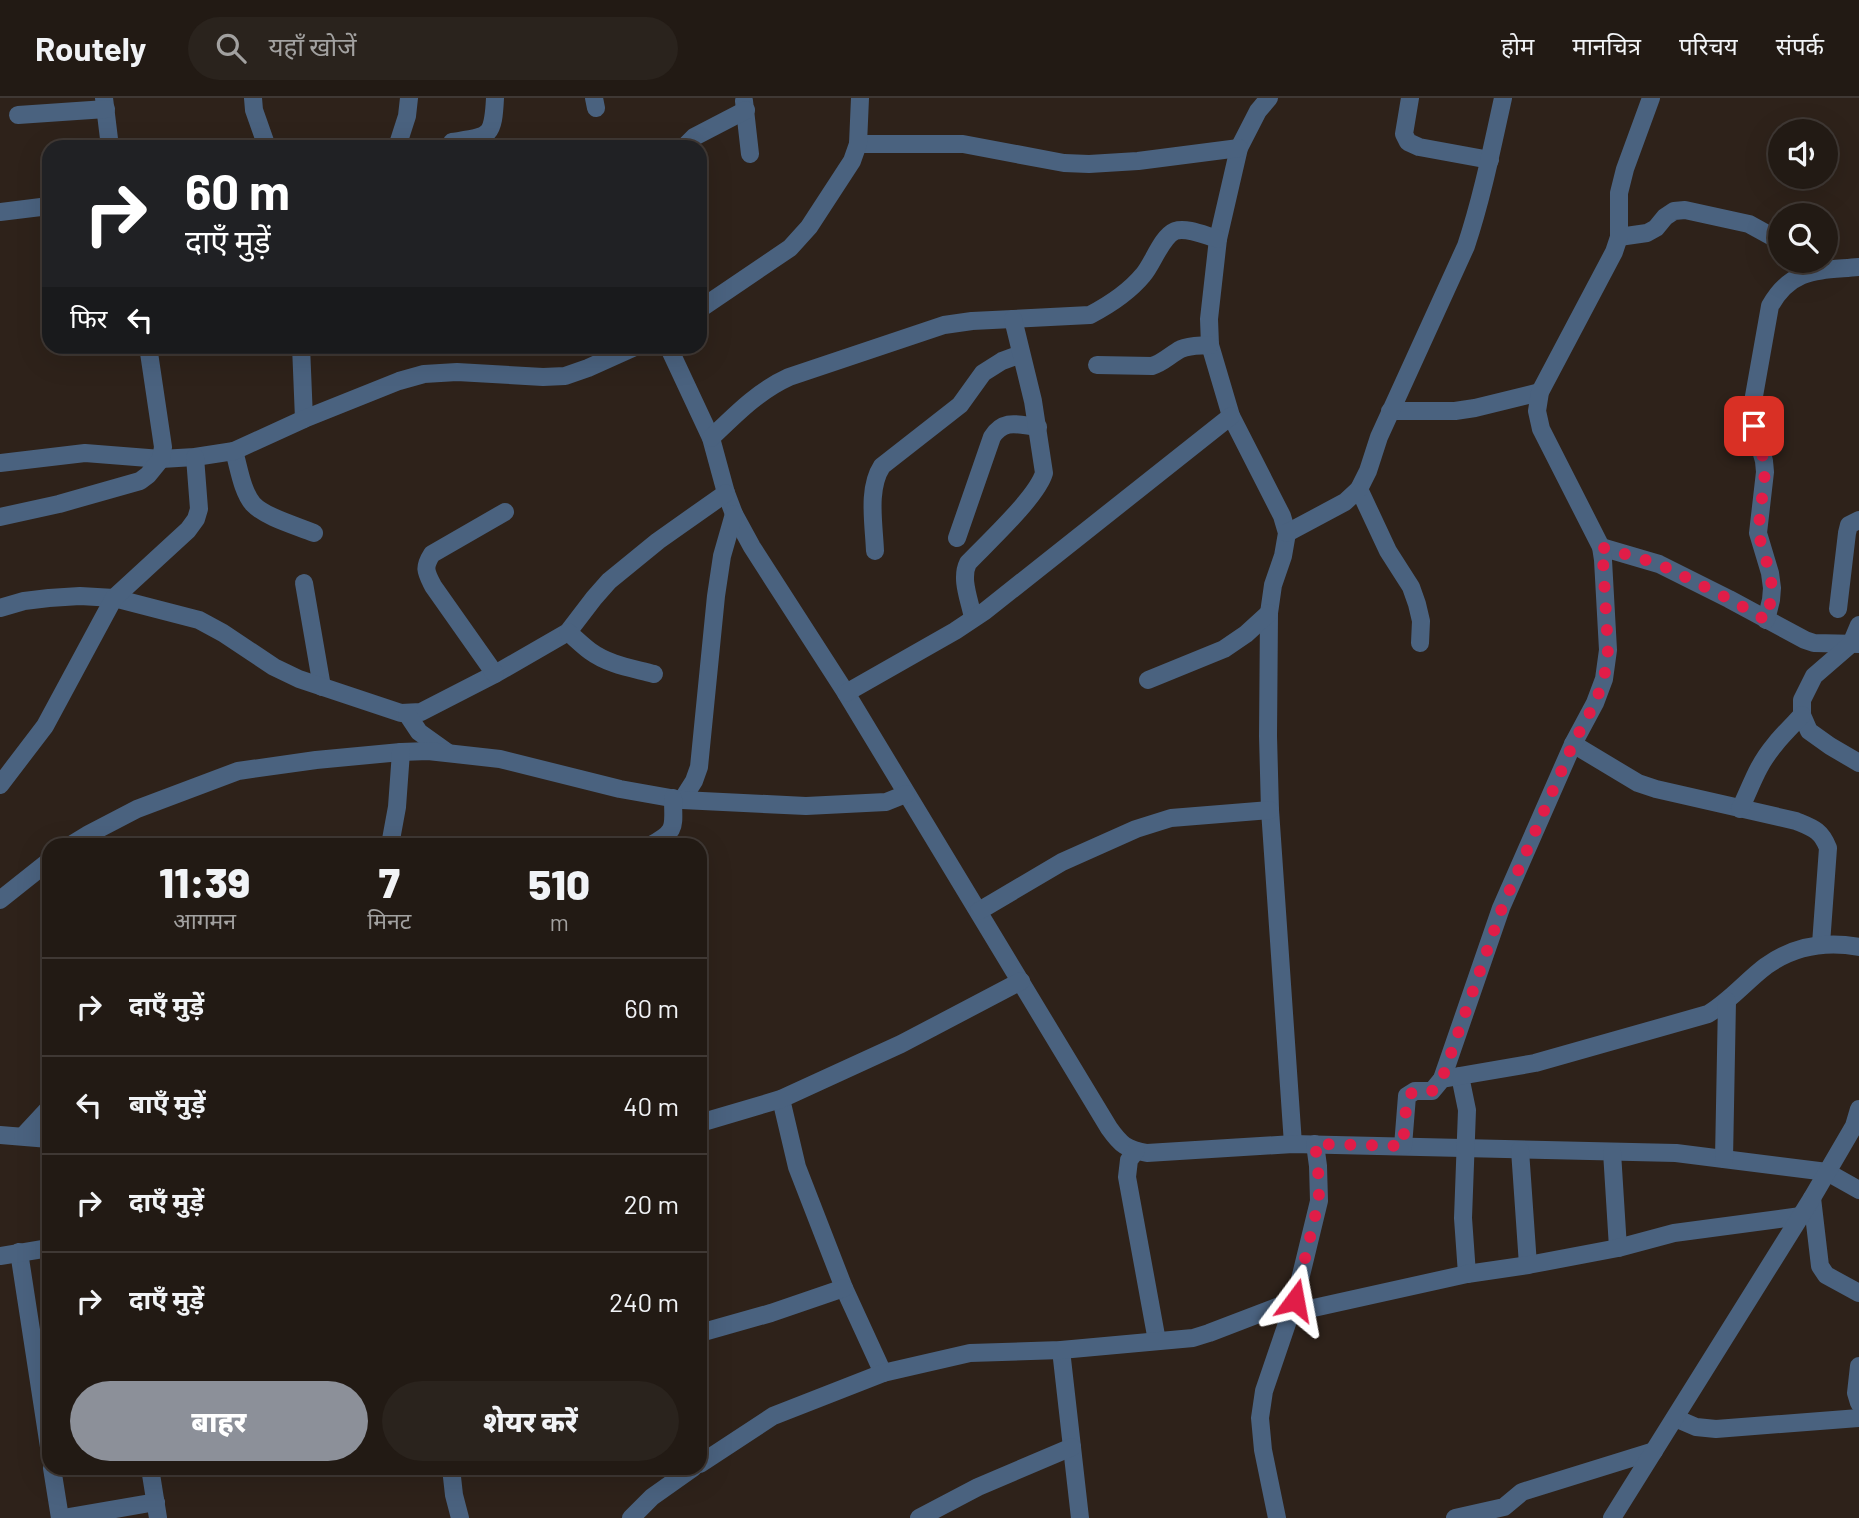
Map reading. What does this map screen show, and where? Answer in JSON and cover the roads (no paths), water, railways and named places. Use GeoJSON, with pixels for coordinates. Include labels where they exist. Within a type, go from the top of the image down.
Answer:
{"type":"FeatureCollection","features":[{"type":"Feature","properties":{"kind":"street"},"geometry":{"type":"LineString","coordinates":[[253,98],[254,110],[265,140]]}},
{"type":"Feature","properties":{"kind":"street"},"geometry":{"type":"LineString","coordinates":[[399,140],[410,98]]}},
{"type":"Feature","properties":{"kind":"street"},"geometry":{"type":"LineString","coordinates":[[466,140],[480,138],[488,133],[493,125],[495,98]]}},
{"type":"Feature","properties":{"kind":"street"},"geometry":{"type":"LineString","coordinates":[[707,304],[790,248],[809,227],[852,161],[858,144],[860,98]]}},
{"type":"Feature","properties":{"kind":"street"},"geometry":{"type":"LineString","coordinates":[[1269,98],[1258,111],[1239,148],[1218,239],[1209,319],[1210,345],[1231,416],[1282,516],[1287,533],[1283,556],[1273,585],[1269,613],[1268,736],[1270,810],[1293,1144]]}},
{"type":"Feature","properties":{"kind":"street"},"geometry":{"type":"LineString","coordinates":[[1410,98],[1404,134],[1408,142],[1419,147],[1490,160]]}},
{"type":"Feature","properties":{"kind":"street"},"geometry":{"type":"LineString","coordinates":[[1287,533],[1345,502],[1359,489],[1368,471],[1378,437],[1466,246],[1477,214],[1503,98]]}},
{"type":"Feature","properties":{"kind":"street"},"geometry":{"type":"LineString","coordinates":[[1403,1146],[1407,1096],[1415,1091],[1432,1091],[1442,1079],[1502,908],[1604,679],[1608,650],[1601,547],[1541,429],[1537,411],[1539,392],[1614,252],[1619,237],[1619,193],[1651,98]]}},
{"type":"Feature","properties":{"kind":"street"},"geometry":{"type":"LineString","coordinates":[[18,116],[105,103],[109,140]]}},
{"type":"Feature","properties":{"kind":"street"},"geometry":{"type":"LineString","coordinates":[[691,140],[745,104],[750,154]]}},
{"type":"Feature","properties":{"kind":"street"},"geometry":{"type":"LineString","coordinates":[[858,144],[963,144],[1064,163],[1088,164],[1138,161],[1239,148]]}},
{"type":"Feature","properties":{"kind":"street"},"geometry":{"type":"LineString","coordinates":[[0,212],[42,207]]}},
{"type":"Feature","properties":{"kind":"street"},"geometry":{"type":"LineString","coordinates":[[1619,237],[1647,233],[1656,228],[1665,217],[1675,211],[1685,210],[1749,224],[1768,234]]}},
{"type":"Feature","properties":{"kind":"street"},"geometry":{"type":"LineString","coordinates":[[711,438],[755,397],[771,385],[789,377],[944,325],[1090,315],[1124,293],[1142,276],[1166,237],[1173,232],[1183,230],[1218,239]]}},
{"type":"Feature","properties":{"kind":"street"},"geometry":{"type":"LineString","coordinates":[[1838,267],[1859,267]]}},
{"type":"Feature","properties":{"kind":"street"},"geometry":{"type":"LineString","coordinates":[[1766,620],[1772,588],[1758,533],[1765,472],[1754,426],[1754,397],[1770,306],[1789,282],[1804,273]]}},
{"type":"Feature","properties":{"kind":"street"},"geometry":{"type":"LineString","coordinates":[[974,618],[964,570],[1029,498],[1043,479],[1044,473],[1033,401],[1013,319]]}},
{"type":"Feature","properties":{"kind":"street"},"geometry":{"type":"LineString","coordinates":[[1097,365],[1152,366],[1160,364],[1180,349],[1210,345]]}},
{"type":"Feature","properties":{"kind":"street"},"geometry":{"type":"LineString","coordinates":[[0,517],[59,504],[140,481],[148,475],[161,459],[163,447],[149,354]]}},
{"type":"Feature","properties":{"kind":"street"},"geometry":{"type":"LineString","coordinates":[[301,354],[304,419]]}},
{"type":"Feature","properties":{"kind":"street"},"geometry":{"type":"LineString","coordinates":[[0,463],[85,453],[161,459],[234,451],[304,419],[399,381],[424,374],[457,372],[565,376],[619,354]]}},
{"type":"Feature","properties":{"kind":"street"},"geometry":{"type":"LineString","coordinates":[[672,354],[711,438],[726,493],[752,547],[846,693],[1117,1139],[1125,1147],[1159,1153],[1293,1144],[1676,1153],[1827,1172],[1859,1190]]}},
{"type":"Feature","properties":{"kind":"street"},"geometry":{"type":"LineString","coordinates":[[875,551],[873,486],[882,466],[960,405],[983,373],[1002,361],[1021,354]]}},
{"type":"Feature","properties":{"kind":"street"},"geometry":{"type":"LineString","coordinates":[[1390,411],[1455,411],[1539,392]]}},
{"type":"Feature","properties":{"kind":"street"},"geometry":{"type":"LineString","coordinates":[[846,693],[974,618],[1231,416]]}},
{"type":"Feature","properties":{"kind":"street"},"geometry":{"type":"LineString","coordinates":[[957,538],[997,428],[1004,424],[1038,427]]}},
{"type":"Feature","properties":{"kind":"street"},"geometry":{"type":"LineString","coordinates":[[234,451],[246,492],[254,505],[314,533]]}},
{"type":"Feature","properties":{"kind":"street"},"geometry":{"type":"LineString","coordinates":[[0,785],[45,726],[114,598],[197,519],[199,509],[195,457]]}},
{"type":"Feature","properties":{"kind":"street"},"geometry":{"type":"LineString","coordinates":[[1359,489],[1388,551],[1411,587],[1421,621],[1420,643]]}},
{"type":"Feature","properties":{"kind":"street"},"geometry":{"type":"LineString","coordinates":[[0,608],[49,598],[114,598],[198,620],[274,667],[299,679],[391,710],[421,712],[568,632],[594,598],[618,573],[726,493]]}},
{"type":"Feature","properties":{"kind":"street"},"geometry":{"type":"LineString","coordinates":[[495,674],[433,586],[426,573],[425,564],[432,554],[505,512]]}},
{"type":"Feature","properties":{"kind":"street"},"geometry":{"type":"LineString","coordinates":[[662,838],[673,828],[677,799],[694,781],[699,767],[716,596],[722,556],[734,514]]}},
{"type":"Feature","properties":{"kind":"street"},"geometry":{"type":"LineString","coordinates":[[1838,609],[1847,533],[1849,525],[1859,520]]}},
{"type":"Feature","properties":{"kind":"street"},"geometry":{"type":"LineString","coordinates":[[1601,547],[1659,564],[1805,640],[1814,643],[1855,644]]}},
{"type":"Feature","properties":{"kind":"street"},"geometry":{"type":"LineString","coordinates":[[304,583],[322,687]]}},
{"type":"Feature","properties":{"kind":"street"},"geometry":{"type":"LineString","coordinates":[[1149,680],[1224,649],[1269,613]]}},
{"type":"Feature","properties":{"kind":"street"},"geometry":{"type":"LineString","coordinates":[[1859,625],[1855,644],[1814,676],[1802,700],[1802,715],[1809,731],[1859,764]]}},
{"type":"Feature","properties":{"kind":"street"},"geometry":{"type":"LineString","coordinates":[[568,632],[602,658],[654,674]]}},
{"type":"Feature","properties":{"kind":"street"},"geometry":{"type":"LineString","coordinates":[[407,713],[419,732],[450,754]]}},
{"type":"Feature","properties":{"kind":"street"},"geometry":{"type":"LineString","coordinates":[[1740,809],[1777,741],[1802,715]]}},
{"type":"Feature","properties":{"kind":"street"},"geometry":{"type":"LineString","coordinates":[[1573,744],[1638,783],[1796,821],[1815,829],[1828,848],[1821,944]]}},
{"type":"Feature","properties":{"kind":"street"},"geometry":{"type":"LineString","coordinates":[[82,838],[137,810],[237,771],[305,761],[401,752],[428,751],[500,759],[620,789],[677,799],[806,806],[886,802],[906,794]]}},
{"type":"Feature","properties":{"kind":"street"},"geometry":{"type":"LineString","coordinates":[[391,838],[397,807],[401,752]]}},
{"type":"Feature","properties":{"kind":"street"},"geometry":{"type":"LineString","coordinates":[[979,911],[1062,862],[1136,829],[1171,818],[1270,810]]}},
{"type":"Feature","properties":{"kind":"street"},"geometry":{"type":"LineString","coordinates":[[0,900],[42,867]]}},
{"type":"Feature","properties":{"kind":"street"},"geometry":{"type":"LineString","coordinates":[[1442,1079],[1535,1063],[1708,1014],[1767,966],[1790,953],[1821,944],[1859,947]]}},
{"type":"Feature","properties":{"kind":"street"},"geometry":{"type":"LineString","coordinates":[[707,1121],[781,1099],[901,1044],[1021,981]]}},
{"type":"Feature","properties":{"kind":"street"},"geometry":{"type":"LineString","coordinates":[[1724,1159],[1727,1001]]}},
{"type":"Feature","properties":{"kind":"street"},"geometry":{"type":"LineString","coordinates":[[1460,1076],[1467,1110],[1463,1218],[1467,1274]]}},
{"type":"Feature","properties":{"kind":"street"},"geometry":{"type":"LineString","coordinates":[[781,1099],[797,1167],[844,1288],[883,1373]]}},
{"type":"Feature","properties":{"kind":"street"},"geometry":{"type":"LineString","coordinates":[[1612,1518],[1812,1198],[1854,1126],[1859,1110]]}},
{"type":"Feature","properties":{"kind":"street"},"geometry":{"type":"LineString","coordinates":[[23,1136],[42,1116]]}},
{"type":"Feature","properties":{"kind":"street"},"geometry":{"type":"LineString","coordinates":[[0,1135],[42,1138]]}},
{"type":"Feature","properties":{"kind":"street"},"geometry":{"type":"LineString","coordinates":[[1277,1518],[1263,1451],[1260,1418],[1264,1391],[1293,1307],[1319,1200],[1315,1144]]}},
{"type":"Feature","properties":{"kind":"street"},"geometry":{"type":"LineString","coordinates":[[1520,1150],[1528,1265]]}},
{"type":"Feature","properties":{"kind":"street"},"geometry":{"type":"LineString","coordinates":[[1136,1151],[1129,1160],[1128,1177],[1157,1341]]}},
{"type":"Feature","properties":{"kind":"street"},"geometry":{"type":"LineString","coordinates":[[1612,1152],[1618,1248]]}},
{"type":"Feature","properties":{"kind":"street"},"geometry":{"type":"LineString","coordinates":[[1812,1198],[1819,1266],[1826,1275],[1859,1293]]}},
{"type":"Feature","properties":{"kind":"street"},"geometry":{"type":"LineString","coordinates":[[707,1459],[773,1416],[883,1373],[970,1353],[1061,1350],[1193,1338],[1293,1307],[1618,1248],[1674,1233],[1801,1216]]}},
{"type":"Feature","properties":{"kind":"street"},"geometry":{"type":"LineString","coordinates":[[0,1256],[42,1249]]}},
{"type":"Feature","properties":{"kind":"street"},"geometry":{"type":"LineString","coordinates":[[19,1252],[42,1402]]}},
{"type":"Feature","properties":{"kind":"street"},"geometry":{"type":"LineString","coordinates":[[707,1332],[844,1288]]}},
{"type":"Feature","properties":{"kind":"street"},"geometry":{"type":"LineString","coordinates":[[1061,1350],[1080,1518]]}},
{"type":"Feature","properties":{"kind":"street"},"geometry":{"type":"LineString","coordinates":[[1859,1366],[1856,1393],[1859,1404]]}},
{"type":"Feature","properties":{"kind":"street"},"geometry":{"type":"LineString","coordinates":[[1675,1418],[1696,1427],[1716,1429],[1859,1418]]}},
{"type":"Feature","properties":{"kind":"street"},"geometry":{"type":"LineString","coordinates":[[919,1518],[978,1487],[1072,1447]]}},
{"type":"Feature","properties":{"kind":"street"},"geometry":{"type":"LineString","coordinates":[[1455,1518],[1504,1507],[1522,1492],[1654,1451]]}},
{"type":"Feature","properties":{"kind":"street"},"geometry":{"type":"LineString","coordinates":[[53,1475],[62,1518],[157,1510],[151,1475]]}},
{"type":"Feature","properties":{"kind":"street"},"geometry":{"type":"LineString","coordinates":[[452,1475],[460,1518]]}},
{"type":"Feature","properties":{"kind":"street"},"geometry":{"type":"LineString","coordinates":[[631,1518],[652,1497],[683,1475]]}}]}
